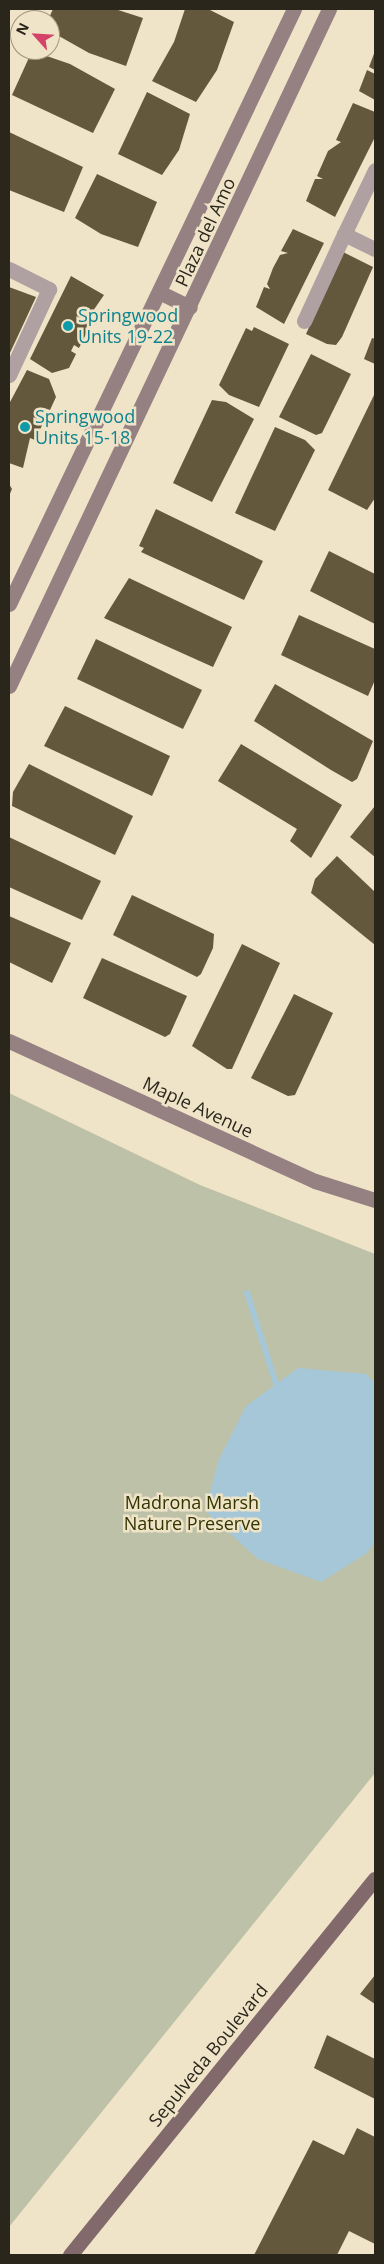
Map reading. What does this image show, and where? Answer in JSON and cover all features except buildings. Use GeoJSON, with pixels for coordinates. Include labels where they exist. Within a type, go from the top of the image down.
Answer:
{"type":"FeatureCollection","features":[{"type":"Feature","properties":{"kind":"main road","name":"Plaza del Amo"},"geometry":{"type":"LineString","coordinates":[[9,604],[161,293],[294,9]]}},
{"type":"Feature","properties":{"kind":"main road","name":"Plaza del Amo"},"geometry":{"type":"LineString","coordinates":[[9,686],[190,307],[328,9]]}},
{"type":"Feature","properties":{"kind":"main road"},"geometry":{"type":"LineString","coordinates":[[161,293],[190,307]]}},
{"type":"Feature","properties":{"kind":"main road","name":"Maple Avenue"},"geometry":{"type":"LineString","coordinates":[[9,1041],[315,1181],[375,1200]]}},
{"type":"Feature","properties":{"kind":"main road","name":"Sepulveda Boulevard"},"geometry":{"type":"LineString","coordinates":[[70,2255],[375,1879]]}},
{"type":"Feature","properties":{"kind":"street"},"geometry":{"type":"LineString","coordinates":[[304,321],[375,170]]}},
{"type":"Feature","properties":{"kind":"street"},"geometry":{"type":"LineString","coordinates":[[344,234],[375,249]]}},
{"type":"Feature","properties":{"kind":"street"},"geometry":{"type":"LineString","coordinates":[[9,269],[49,289],[9,375]]}},
{"type":"Feature","properties":{"kind":"green space","name":"Madrona Marsh Nature Preserve"},"geometry":{"type":"Polygon","coordinates":[[[9,1093],[200,1185],[375,1254],[375,1773],[9,2227],[9,1093]]]}},
{"type":"Feature","properties":{"kind":"water"},"geometry":{"type":"Polygon","coordinates":[[[298,1368],[366,1374],[375,1383],[375,1542],[367,1553],[321,1582],[258,1559],[205,1511],[219,1459],[246,1406],[298,1368]]]}},
{"type":"Feature","properties":{"kind":"waterway"},"geometry":{"type":"LineString","coordinates":[[247,1293],[276,1384]]}},
{"type":"Feature","properties":{"kind":"place","name":"Springwood Units 19-22"},"geometry":{"type":"Point","coordinates":[68,326]}},
{"type":"Feature","properties":{"kind":"place","name":"Springwood Units 15-18"},"geometry":{"type":"Point","coordinates":[25,427]}}]}
